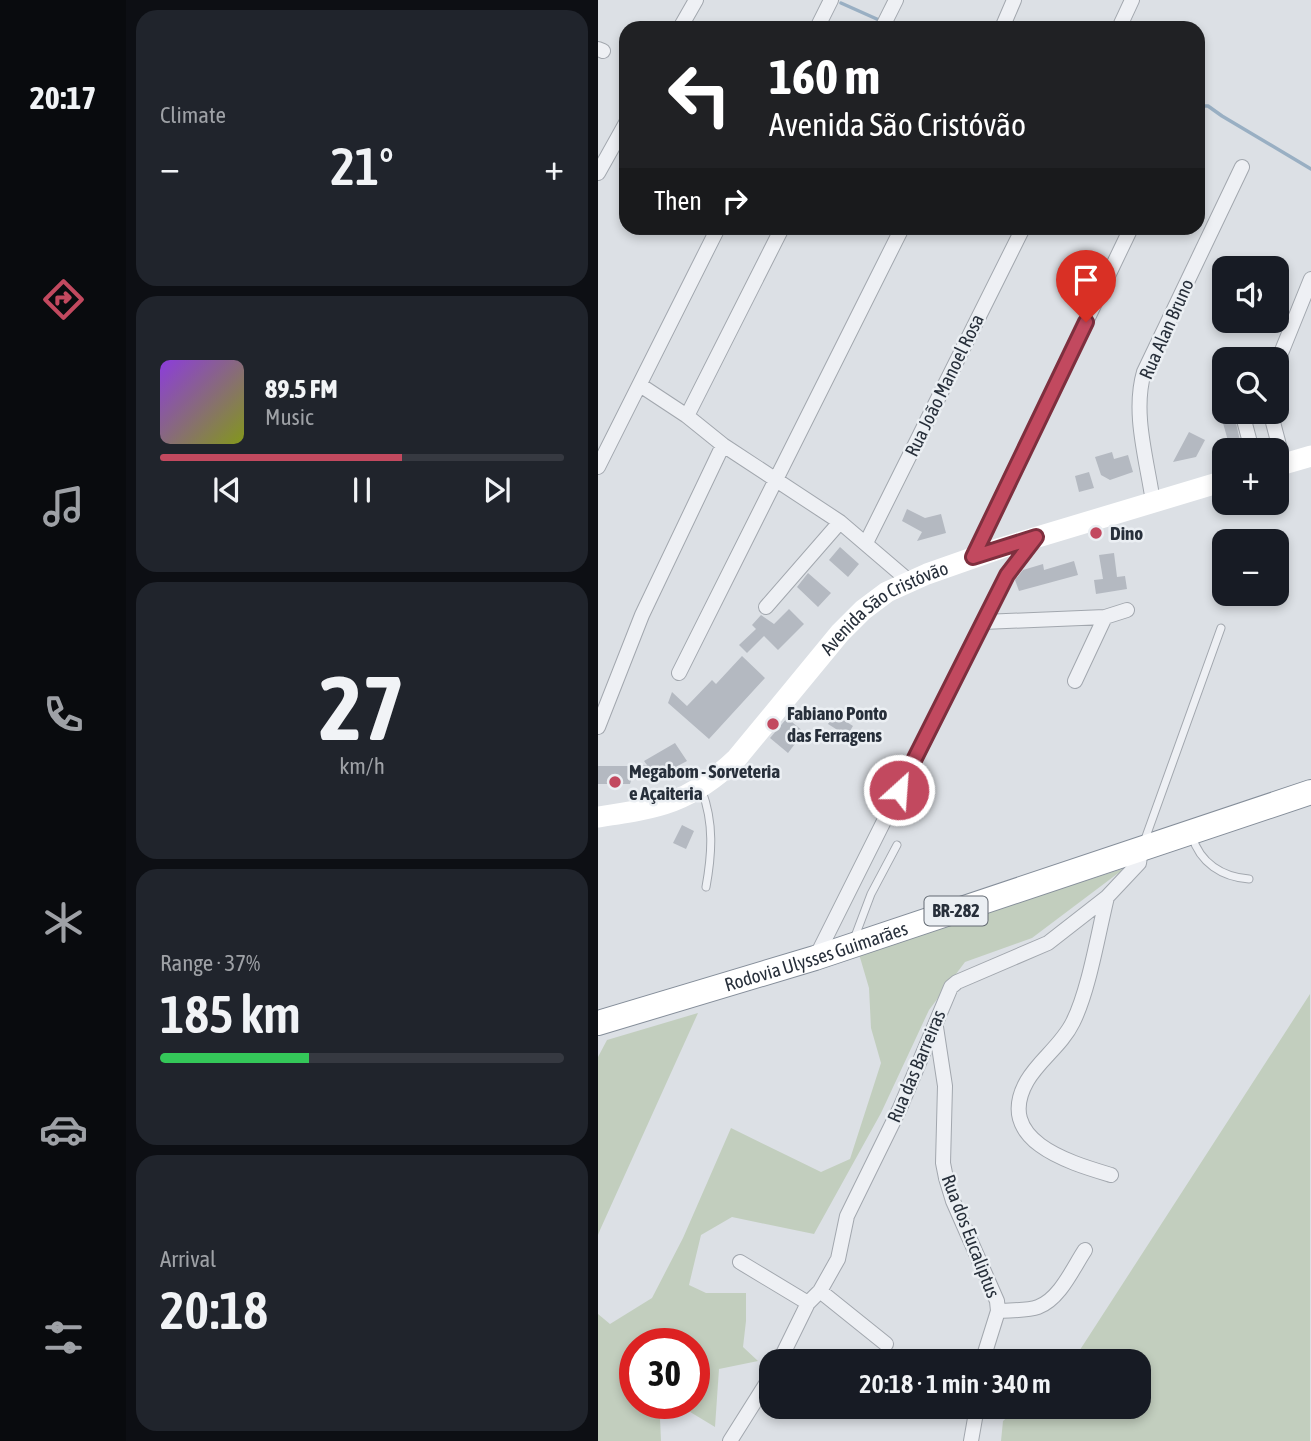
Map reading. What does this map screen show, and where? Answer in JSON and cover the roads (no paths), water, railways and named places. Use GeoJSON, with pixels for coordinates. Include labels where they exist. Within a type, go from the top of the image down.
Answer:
{"type":"FeatureCollection","features":[{"type":"Feature","properties":{"kind":"highway","name":"Rodovia Ulysses Guimarães"},"geometry":{"type":"LineString","coordinates":[[598,1023],[852,946],[1310,792]]}},
{"type":"Feature","properties":{"kind":"main road"},"geometry":{"type":"LineString","coordinates":[[1289,463],[1310,456]]}},
{"type":"Feature","properties":{"kind":"main road","name":"Avenida São Cristóvão"},"geometry":{"type":"LineString","coordinates":[[598,817],[642,811],[675,802],[700,788],[737,758],[840,633],[863,610],[887,592],[973,557],[1212,485]]}},
{"type":"Feature","properties":{"kind":"street"},"geometry":{"type":"LineString","coordinates":[[684,21],[696,0]]}},
{"type":"Feature","properties":{"kind":"street"},"geometry":{"type":"LineString","coordinates":[[820,21],[831,0]]}},
{"type":"Feature","properties":{"kind":"street"},"geometry":{"type":"LineString","coordinates":[[886,21],[896,0]]}},
{"type":"Feature","properties":{"kind":"street"},"geometry":{"type":"LineString","coordinates":[[1005,21],[1014,0]]}},
{"type":"Feature","properties":{"kind":"street"},"geometry":{"type":"LineString","coordinates":[[1122,21],[1132,0]]}},
{"type":"Feature","properties":{"kind":"street"},"geometry":{"type":"LineString","coordinates":[[598,173],[619,136]]}},
{"type":"Feature","properties":{"kind":"street","name":"Rua Alan Bruno"},"geometry":{"type":"LineString","coordinates":[[1153,502],[1139,410],[1140,384],[1242,167]]}},
{"type":"Feature","properties":{"kind":"street"},"geometry":{"type":"LineString","coordinates":[[598,467],[715,235]]}},
{"type":"Feature","properties":{"kind":"street"},"geometry":{"type":"LineString","coordinates":[[687,416],[778,235]]}},
{"type":"Feature","properties":{"kind":"street"},"geometry":{"type":"LineString","coordinates":[[678,673],[898,235]]}},
{"type":"Feature","properties":{"kind":"street","name":"Rua João Manoel Rosa"},"geometry":{"type":"LineString","coordinates":[[866,543],[1020,235]]}},
{"type":"Feature","properties":{"kind":"street"},"geometry":{"type":"LineString","coordinates":[[973,557],[1128,235]]}},
{"type":"Feature","properties":{"kind":"street"},"geometry":{"type":"LineString","coordinates":[[1283,347],[1310,279]]}},
{"type":"Feature","properties":{"kind":"street"},"geometry":{"type":"LineString","coordinates":[[640,385],[687,416],[723,445],[840,522],[909,581]]}},
{"type":"Feature","properties":{"kind":"street"},"geometry":{"type":"LineString","coordinates":[[598,727],[642,615],[723,445]]}},
{"type":"Feature","properties":{"kind":"street"},"geometry":{"type":"LineString","coordinates":[[766,607],[840,522]]}},
{"type":"Feature","properties":{"kind":"street"},"geometry":{"type":"LineString","coordinates":[[815,958],[1007,575],[1036,537]]}},
{"type":"Feature","properties":{"kind":"street"},"geometry":{"type":"LineString","coordinates":[[983,622],[1105,617],[1127,610]]}},
{"type":"Feature","properties":{"kind":"street"},"geometry":{"type":"LineString","coordinates":[[1075,681],[1105,617]]}},
{"type":"Feature","properties":{"kind":"street","name":"Rua das Barreiras"},"geometry":{"type":"LineString","coordinates":[[786,1349],[809,1303],[820,1291],[838,1259],[847,1216],[900,1108],[947,995],[957,982],[1048,943],[1107,898],[1139,863],[1141,849]]}},
{"type":"Feature","properties":{"kind":"street"},"geometry":{"type":"LineString","coordinates":[[1107,898],[1073,1022],[1027,1080],[1019,1107],[1020,1119],[1028,1135],[1041,1147],[1075,1165],[1111,1175]]}},
{"type":"Feature","properties":{"kind":"street","name":"Rua dos Eucaliptus"},"geometry":{"type":"LineString","coordinates":[[936,1025],[945,1086],[943,1163],[946,1178],[953,1201],[992,1289],[998,1311],[986,1349]]}},
{"type":"Feature","properties":{"kind":"street"},"geometry":{"type":"LineString","coordinates":[[998,1311],[1038,1307],[1049,1300],[1061,1289],[1085,1250]]}},
{"type":"Feature","properties":{"kind":"street"},"geometry":{"type":"LineString","coordinates":[[740,1262],[809,1303]]}},
{"type":"Feature","properties":{"kind":"street"},"geometry":{"type":"LineString","coordinates":[[820,1291],[886,1344]]}},
{"type":"Feature","properties":{"kind":"street"},"geometry":{"type":"LineString","coordinates":[[730,1441],[759,1395]]}},
{"type":"Feature","properties":{"kind":"street"},"geometry":{"type":"LineString","coordinates":[[971,1441],[975,1419]]}},
{"type":"Feature","properties":{"kind":"lane"},"geometry":{"type":"LineString","coordinates":[[1141,849],[1221,628]]}},
{"type":"Feature","properties":{"kind":"lane"},"geometry":{"type":"LineString","coordinates":[[700,788],[709,811],[711,838],[711,862],[706,887]]}},
{"type":"Feature","properties":{"kind":"lane"},"geometry":{"type":"LineString","coordinates":[[1191,832],[1200,854],[1214,868],[1231,876],[1249,879]]}},
{"type":"Feature","properties":{"kind":"lane"},"geometry":{"type":"LineString","coordinates":[[852,946],[871,894],[897,845]]}},
{"type":"Feature","properties":{"kind":"waterway"},"geometry":{"type":"LineString","coordinates":[[841,3],[879,20]]}},
{"type":"Feature","properties":{"kind":"waterway"},"geometry":{"type":"LineString","coordinates":[[1205,106],[1311,169]]}},
{"type":"Feature","properties":{"kind":"place","name":"Dino"},"geometry":{"type":"Point","coordinates":[1096,533]}},
{"type":"Feature","properties":{"kind":"place","name":"Fabiano Ponto das Ferragens"},"geometry":{"type":"Point","coordinates":[773,724]}},
{"type":"Feature","properties":{"kind":"place","name":"Megabom - Sorveteria e Açaiteria"},"geometry":{"type":"Point","coordinates":[615,782]}}]}
